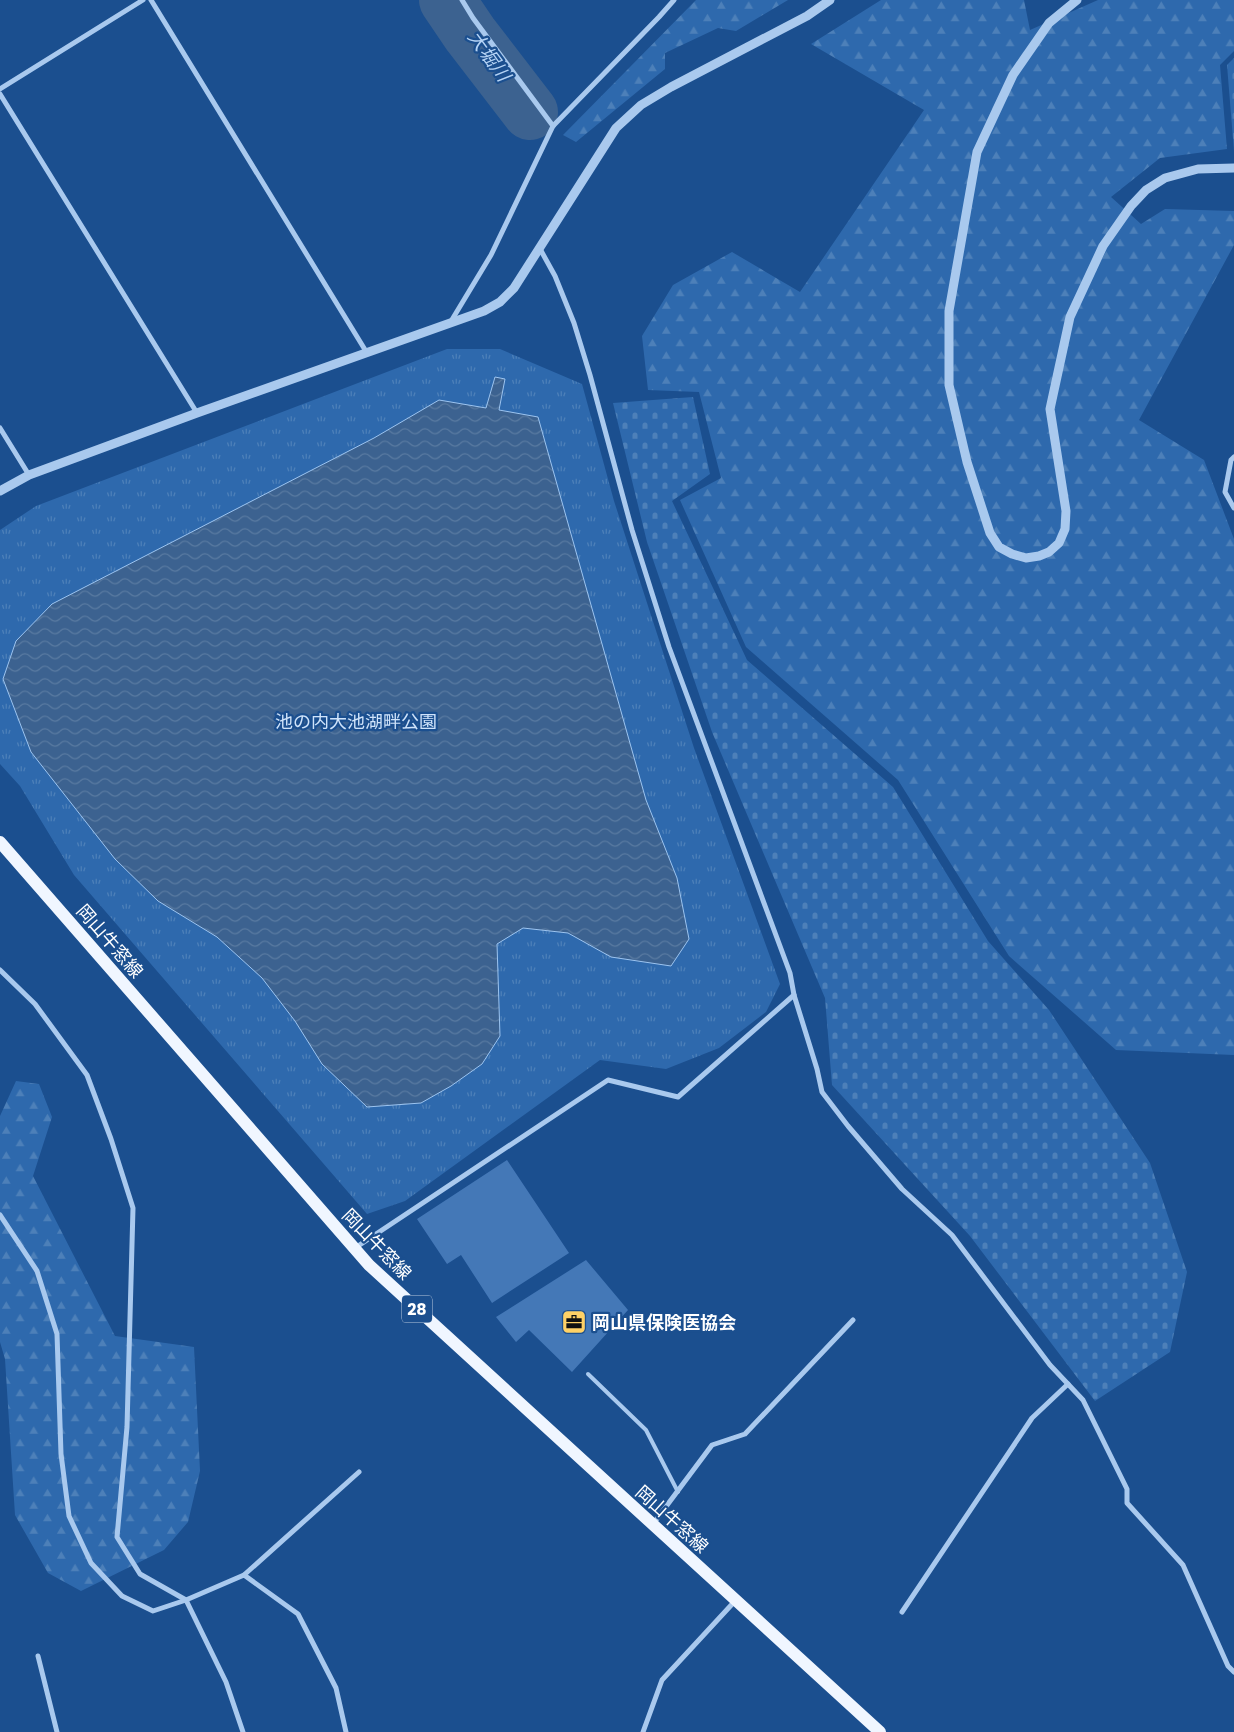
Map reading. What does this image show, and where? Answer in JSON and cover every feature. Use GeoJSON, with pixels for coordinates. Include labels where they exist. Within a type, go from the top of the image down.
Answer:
{"type":"FeatureCollection","features":[{"type":"Feature","properties":{"kind":"main road","name":"岡山牛窓線"},"geometry":{"type":"LineString","coordinates":[[0,842],[369,1265],[880,1732]]}},
{"type":"Feature","properties":{"kind":"street"},"geometry":{"type":"LineString","coordinates":[[0,89],[143,0]]}},
{"type":"Feature","properties":{"kind":"street"},"geometry":{"type":"LineString","coordinates":[[151,0],[367,353]]}},
{"type":"Feature","properties":{"kind":"street"},"geometry":{"type":"LineString","coordinates":[[462,0],[473,18],[553,126]]}},
{"type":"Feature","properties":{"kind":"street"},"geometry":{"type":"LineString","coordinates":[[450,323],[492,255],[553,126],[660,17],[674,0]]}},
{"type":"Feature","properties":{"kind":"street"},"geometry":{"type":"LineString","coordinates":[[0,491],[29,475],[484,311],[500,302],[514,288],[616,128],[641,105],[671,87],[807,16],[830,0]]}},
{"type":"Feature","properties":{"kind":"street"},"geometry":{"type":"LineString","coordinates":[[1077,0],[1050,23],[1013,75],[977,152],[949,311],[949,385],[967,462],[990,534],[998,547],[1026,558],[1039,556],[1050,552],[1059,544],[1065,529],[1066,512],[1050,409],[1070,317],[1103,246],[1131,206],[1146,190],[1164,178],[1198,169],[1234,168]]}},
{"type":"Feature","properties":{"kind":"street"},"geometry":{"type":"LineString","coordinates":[[0,94],[197,413]]}},
{"type":"Feature","properties":{"kind":"street"},"geometry":{"type":"LineString","coordinates":[[539,247],[574,323],[632,530],[669,647],[790,973],[794,995],[817,1068],[822,1092],[848,1126],[902,1189],[952,1234],[1050,1365],[1083,1400],[1127,1489],[1127,1503],[1183,1565],[1228,1666],[1234,1672]]}},
{"type":"Feature","properties":{"kind":"street"},"geometry":{"type":"LineString","coordinates":[[0,428],[29,475]]}},
{"type":"Feature","properties":{"kind":"street"},"geometry":{"type":"LineString","coordinates":[[1234,457],[1231,460],[1225,492],[1234,508]]}},
{"type":"Feature","properties":{"kind":"street"},"geometry":{"type":"LineString","coordinates":[[0,970],[35,1004],[87,1075],[111,1139],[133,1208],[127,1427],[117,1537],[140,1574],[186,1600],[226,1682],[243,1732]]}},
{"type":"Feature","properties":{"kind":"street"},"geometry":{"type":"LineString","coordinates":[[354,1248],[608,1080],[678,1097],[794,995]]}},
{"type":"Feature","properties":{"kind":"street"},"geometry":{"type":"LineString","coordinates":[[0,1215],[37,1271],[57,1334],[61,1454],[69,1516],[90,1563],[122,1596],[153,1611],[186,1600],[244,1575],[359,1472]]}},
{"type":"Feature","properties":{"kind":"street"},"geometry":{"type":"LineString","coordinates":[[652,1525],[712,1445],[745,1434],[853,1320]]}},
{"type":"Feature","properties":{"kind":"street"},"geometry":{"type":"LineString","coordinates":[[902,1612],[1032,1418],[1068,1384]]}},
{"type":"Feature","properties":{"kind":"street"},"geometry":{"type":"LineString","coordinates":[[244,1575],[298,1614],[336,1688],[346,1732]]}},
{"type":"Feature","properties":{"kind":"street"},"geometry":{"type":"LineString","coordinates":[[643,1732],[662,1680],[736,1600]]}},
{"type":"Feature","properties":{"kind":"street"},"geometry":{"type":"LineString","coordinates":[[38,1656],[58,1732]]}},
{"type":"Feature","properties":{"kind":"lane"},"geometry":{"type":"LineString","coordinates":[[588,1374],[646,1430],[678,1492]]}},
{"type":"Feature","properties":{"kind":"green space"},"geometry":{"type":"Polygon","coordinates":[[[696,0],[788,0],[736,31],[718,28],[665,53],[665,69],[576,142],[563,135],[696,0]]]}},
{"type":"Feature","properties":{"kind":"green space"},"geometry":{"type":"Polygon","coordinates":[[[881,0],[1024,0],[1030,30],[1098,0],[1234,0],[1234,51],[1220,65],[1227,149],[1160,158],[1111,197],[1141,224],[1165,209],[1234,211],[1234,245],[1139,420],[1204,460],[1234,539],[1234,1055],[1116,1050],[1009,956],[898,780],[746,647],[680,500],[721,478],[699,392],[648,390],[642,336],[673,285],[732,252],[800,292],[924,110],[811,44],[881,0]]]}},
{"type":"Feature","properties":{"kind":"green space"},"geometry":{"type":"Polygon","coordinates":[[[1234,58],[1234,151],[1227,65],[1234,58]]]}},
{"type":"Feature","properties":{"kind":"green space","name":"池の内大池湖畔公園"},"geometry":{"type":"Polygon","coordinates":[[[447,349],[500,349],[582,384],[614,501],[694,748],[780,984],[766,1012],[719,1048],[666,1069],[600,1060],[405,1201],[367,1214],[74,875],[20,786],[0,764],[0,530],[36,506],[447,349]]]}},
{"type":"Feature","properties":{"kind":"green space"},"geometry":{"type":"Polygon","coordinates":[[[693,397],[710,474],[672,501],[747,660],[893,787],[988,941],[1049,1010],[1150,1163],[1187,1272],[1170,1352],[1095,1401],[970,1236],[832,1085],[825,998],[712,732],[647,542],[613,403],[693,397]]]}},
{"type":"Feature","properties":{"kind":"green space"},"geometry":{"type":"Polygon","coordinates":[[[16,1081],[39,1084],[52,1117],[33,1176],[115,1336],[194,1347],[200,1471],[188,1522],[164,1550],[81,1591],[48,1573],[15,1515],[5,1359],[0,1342],[0,1116],[16,1081]]]}},
{"type":"Feature","properties":{"kind":"water","name":"池の内大池湖畔公園"},"geometry":{"type":"Polygon","coordinates":[[[495,377],[505,379],[499,410],[538,417],[646,800],[677,878],[689,939],[671,966],[611,957],[568,933],[523,928],[497,944],[500,1036],[482,1064],[451,1086],[421,1103],[367,1107],[322,1064],[295,1021],[262,978],[217,937],[158,901],[115,859],[31,752],[3,679],[16,641],[52,604],[374,438],[439,400],[486,408],[495,377]]]}},
{"type":"Feature","properties":{"kind":"building"},"geometry":{"type":"Polygon","coordinates":[[[507,1160],[569,1253],[492,1303],[461,1255],[447,1264],[417,1219],[507,1160]]]}},
{"type":"Feature","properties":{"kind":"building"},"geometry":{"type":"Polygon","coordinates":[[[586,1260],[628,1310],[572,1372],[529,1330],[516,1342],[496,1317],[586,1260]]]}},
{"type":"Feature","properties":{"kind":"waterway","name":"大堀川"},"geometry":{"type":"LineString","coordinates":[[447,0],[470,34],[530,112]]}},
{"type":"Feature","properties":{"kind":"place","name":"岡山県保険医協会"},"geometry":{"type":"Point","coordinates":[574,1322]}}]}
